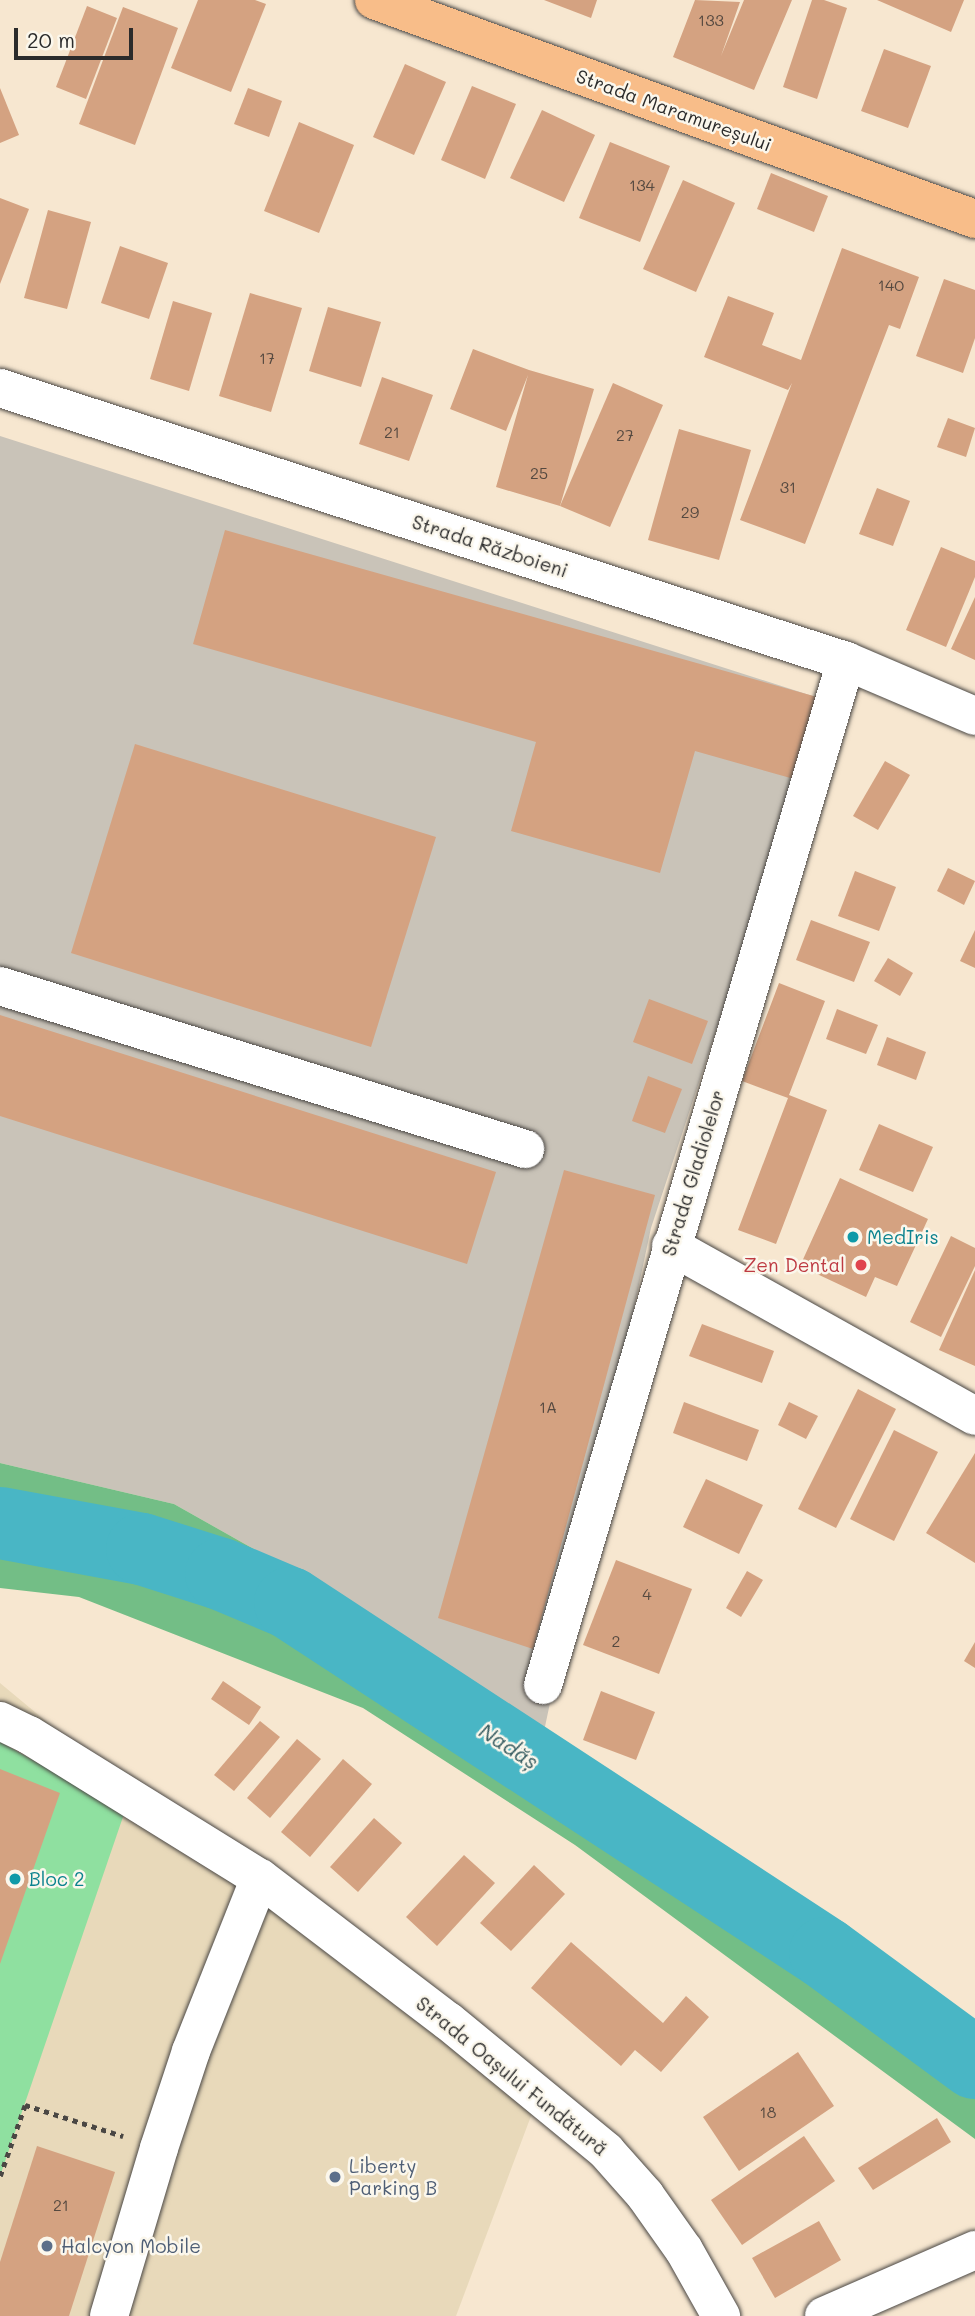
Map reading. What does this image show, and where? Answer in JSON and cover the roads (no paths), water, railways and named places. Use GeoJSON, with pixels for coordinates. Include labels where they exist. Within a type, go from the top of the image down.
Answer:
{"type":"FeatureCollection","features":[{"type":"Feature","properties":{"kind":"main road","name":"Strada Maramureșului"},"geometry":{"type":"LineString","coordinates":[[374,0],[975,219]]}},
{"type":"Feature","properties":{"kind":"street","name":"Strada Războieni"},"geometry":{"type":"LineString","coordinates":[[0,388],[846,661],[975,716]]}},
{"type":"Feature","properties":{"kind":"street","name":"Strada Gladiolelor"},"geometry":{"type":"LineString","coordinates":[[543,1685],[846,661]]}},
{"type":"Feature","properties":{"kind":"street"},"geometry":{"type":"LineString","coordinates":[[0,986],[525,1149]]}},
{"type":"Feature","properties":{"kind":"street"},"geometry":{"type":"LineString","coordinates":[[671,1246],[975,1416]]}},
{"type":"Feature","properties":{"kind":"street","name":"Strada Oașului Fundătură"},"geometry":{"type":"LineString","coordinates":[[0,1721],[29,1735],[260,1878],[448,2021],[606,2151],[646,2195],[684,2250],[720,2316]]}},
{"type":"Feature","properties":{"kind":"street"},"geometry":{"type":"LineString","coordinates":[[109,2316],[159,2148],[229,1951],[260,1878]]}},
{"type":"Feature","properties":{"kind":"street"},"geometry":{"type":"LineString","coordinates":[[824,2316],[975,2250]]}},
{"type":"Feature","properties":{"kind":"waterway","name":"Nadăș"},"geometry":{"type":"LineString","coordinates":[[0,1523],[142,1549],[221,1574],[290,1603],[825,1953],[975,2063]]}},
{"type":"Feature","properties":{"kind":"place","name":"MedIris"},"geometry":{"type":"Point","coordinates":[853,1237]}},
{"type":"Feature","properties":{"kind":"place","name":"Zen Dental"},"geometry":{"type":"Point","coordinates":[861,1265]}},
{"type":"Feature","properties":{"kind":"place","name":"Bloc 2"},"geometry":{"type":"Point","coordinates":[15,1879]}},
{"type":"Feature","properties":{"kind":"place","name":"Liberty Parking B"},"geometry":{"type":"Point","coordinates":[335,2177]}},
{"type":"Feature","properties":{"kind":"place","name":"Halcyon Mobile"},"geometry":{"type":"Point","coordinates":[47,2246]}}]}
